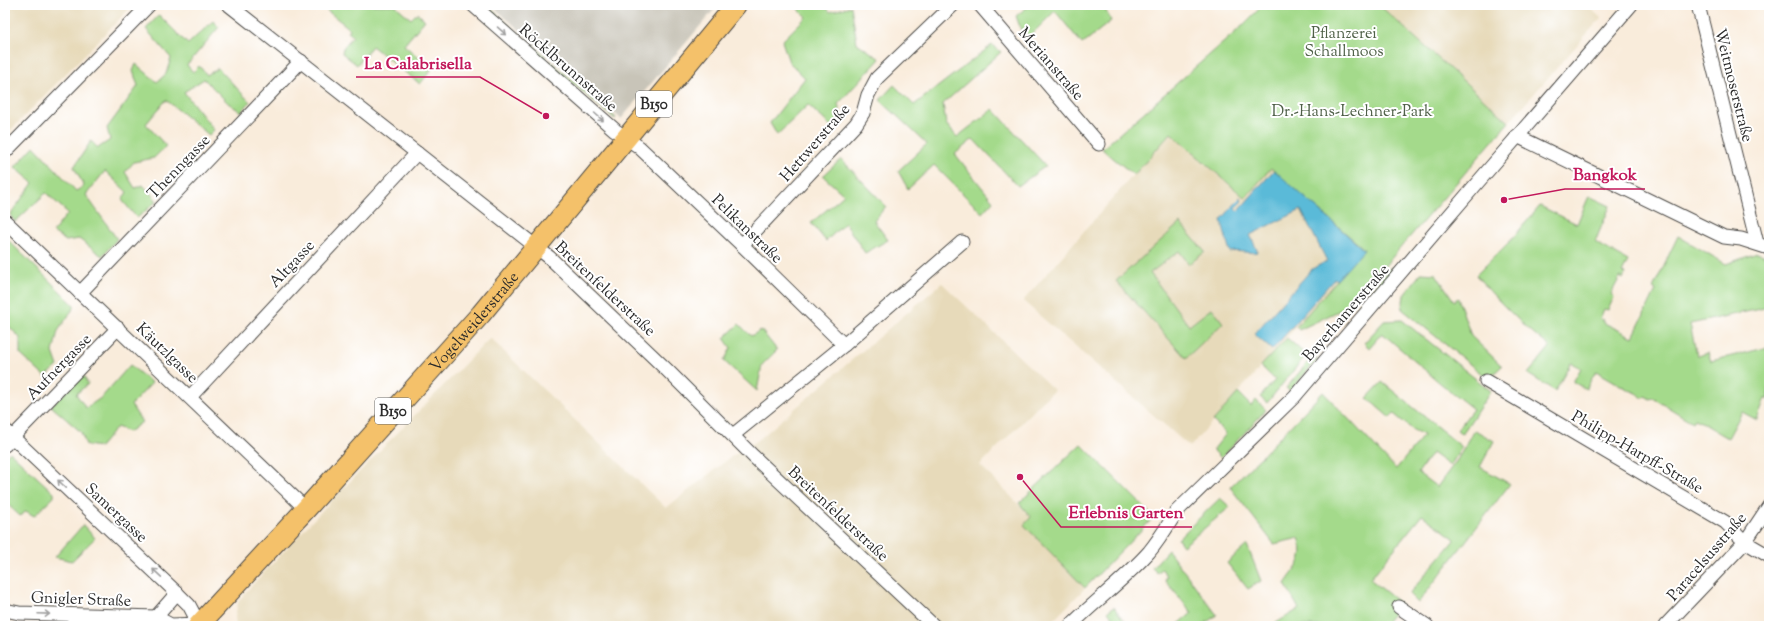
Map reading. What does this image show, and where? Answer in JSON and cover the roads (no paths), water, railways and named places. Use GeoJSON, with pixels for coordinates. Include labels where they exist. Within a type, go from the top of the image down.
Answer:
{"type":"FeatureCollection","features":[{"type":"Feature","properties":{"kind":"main road","name":"Vogelweiderstraße"},"geometry":{"type":"LineString","coordinates":[[200,625],[481,314],[736,5]]}},
{"type":"Feature","properties":{"kind":"street"},"geometry":{"type":"LineString","coordinates":[[5,152],[149,5]]}},
{"type":"Feature","properties":{"kind":"street","name":"Breitenfelderstraße"},"geometry":{"type":"LineString","coordinates":[[229,5],[537,247],[610,315],[753,456],[934,626]]}},
{"type":"Feature","properties":{"kind":"street","name":"Röcklbrunnstraße"},"geometry":{"type":"LineString","coordinates":[[473,5],[625,138]]}},
{"type":"Feature","properties":{"kind":"street","name":"Hettwerstraße"},"geometry":{"type":"LineString","coordinates":[[742,245],[856,124],[863,113],[868,94],[877,78],[952,5]]}},
{"type":"Feature","properties":{"kind":"street","name":"Merianstraße"},"geometry":{"type":"LineString","coordinates":[[980,5],[1099,144]]}},
{"type":"Feature","properties":{"kind":"street","name":"Bayerhamerstraße"},"geometry":{"type":"LineString","coordinates":[[1070,626],[1149,553],[1177,511],[1296,396],[1517,136],[1631,5]]}},
{"type":"Feature","properties":{"kind":"street","name":"Weitmoserstraße"},"geometry":{"type":"LineString","coordinates":[[1517,136],[1724,237],[1763,246],[1698,5]]}},
{"type":"Feature","properties":{"kind":"street","name":"Thenngasse"},"geometry":{"type":"LineString","coordinates":[[80,293],[301,61]]}},
{"type":"Feature","properties":{"kind":"street","name":"Pelikanstraße"},"geometry":{"type":"LineString","coordinates":[[625,138],[639,147],[844,345]]}},
{"type":"Feature","properties":{"kind":"street","name":"Altgasse"},"geometry":{"type":"LineString","coordinates":[[190,397],[417,153]]}},
{"type":"Feature","properties":{"kind":"street","name":"Käutzlgasse"},"geometry":{"type":"LineString","coordinates":[[5,221],[306,509]]}},
{"type":"Feature","properties":{"kind":"street"},"geometry":{"type":"LineString","coordinates":[[733,435],[844,345],[962,242]]}},
{"type":"Feature","properties":{"kind":"street","name":"Aufnergasse"},"geometry":{"type":"LineString","coordinates":[[8,437],[118,328]]}},
{"type":"Feature","properties":{"kind":"street","name":"Philipp-Harpff-Straße"},"geometry":{"type":"LineString","coordinates":[[1486,381],[1725,522],[1744,542],[1769,556]]}},
{"type":"Feature","properties":{"kind":"street","name":"Samergasse"},"geometry":{"type":"LineString","coordinates":[[8,437],[177,593],[189,605],[200,625]]}},
{"type":"Feature","properties":{"kind":"street","name":"Paracelsusstraße"},"geometry":{"type":"LineString","coordinates":[[1665,626],[1744,542],[1769,506]]}},
{"type":"Feature","properties":{"kind":"street"},"geometry":{"type":"LineString","coordinates":[[156,618],[177,593]]}},
{"type":"Feature","properties":{"kind":"street"},"geometry":{"type":"LineString","coordinates":[[1399,607],[1427,626]]}},
{"type":"Feature","properties":{"kind":"street","name":"Gnigler Straße"},"geometry":{"type":"LineString","coordinates":[[5,610],[19,613],[156,618],[171,625],[200,625]]}},
{"type":"Feature","properties":{"kind":"water"},"geometry":{"type":"Polygon","coordinates":[[[1274,170],[1364,250],[1337,280],[1335,278],[1272,350],[1254,334],[1312,269],[1327,261],[1301,210],[1250,235],[1258,252],[1230,252],[1221,220],[1240,198],[1242,201],[1235,208],[1238,211],[1274,170]]]}},
{"type":"Feature","properties":{"kind":"place","name":"La Calabrisella"},"geometry":{"type":"Point","coordinates":[546,116]}},
{"type":"Feature","properties":{"kind":"place","name":"Bangkok"},"geometry":{"type":"Point","coordinates":[1504,200]}},
{"type":"Feature","properties":{"kind":"place","name":"Erlebnis Garten"},"geometry":{"type":"Point","coordinates":[1020,477]}},
{"type":"Feature","properties":{"kind":"park label","name":"Pflanzerei Schallmoos"},"geometry":{"type":"Point","coordinates":[1344,41]}},
{"type":"Feature","properties":{"kind":"park label","name":"Dr.-Hans-Lechner-Park"},"geometry":{"type":"Point","coordinates":[1352,110]}}]}
